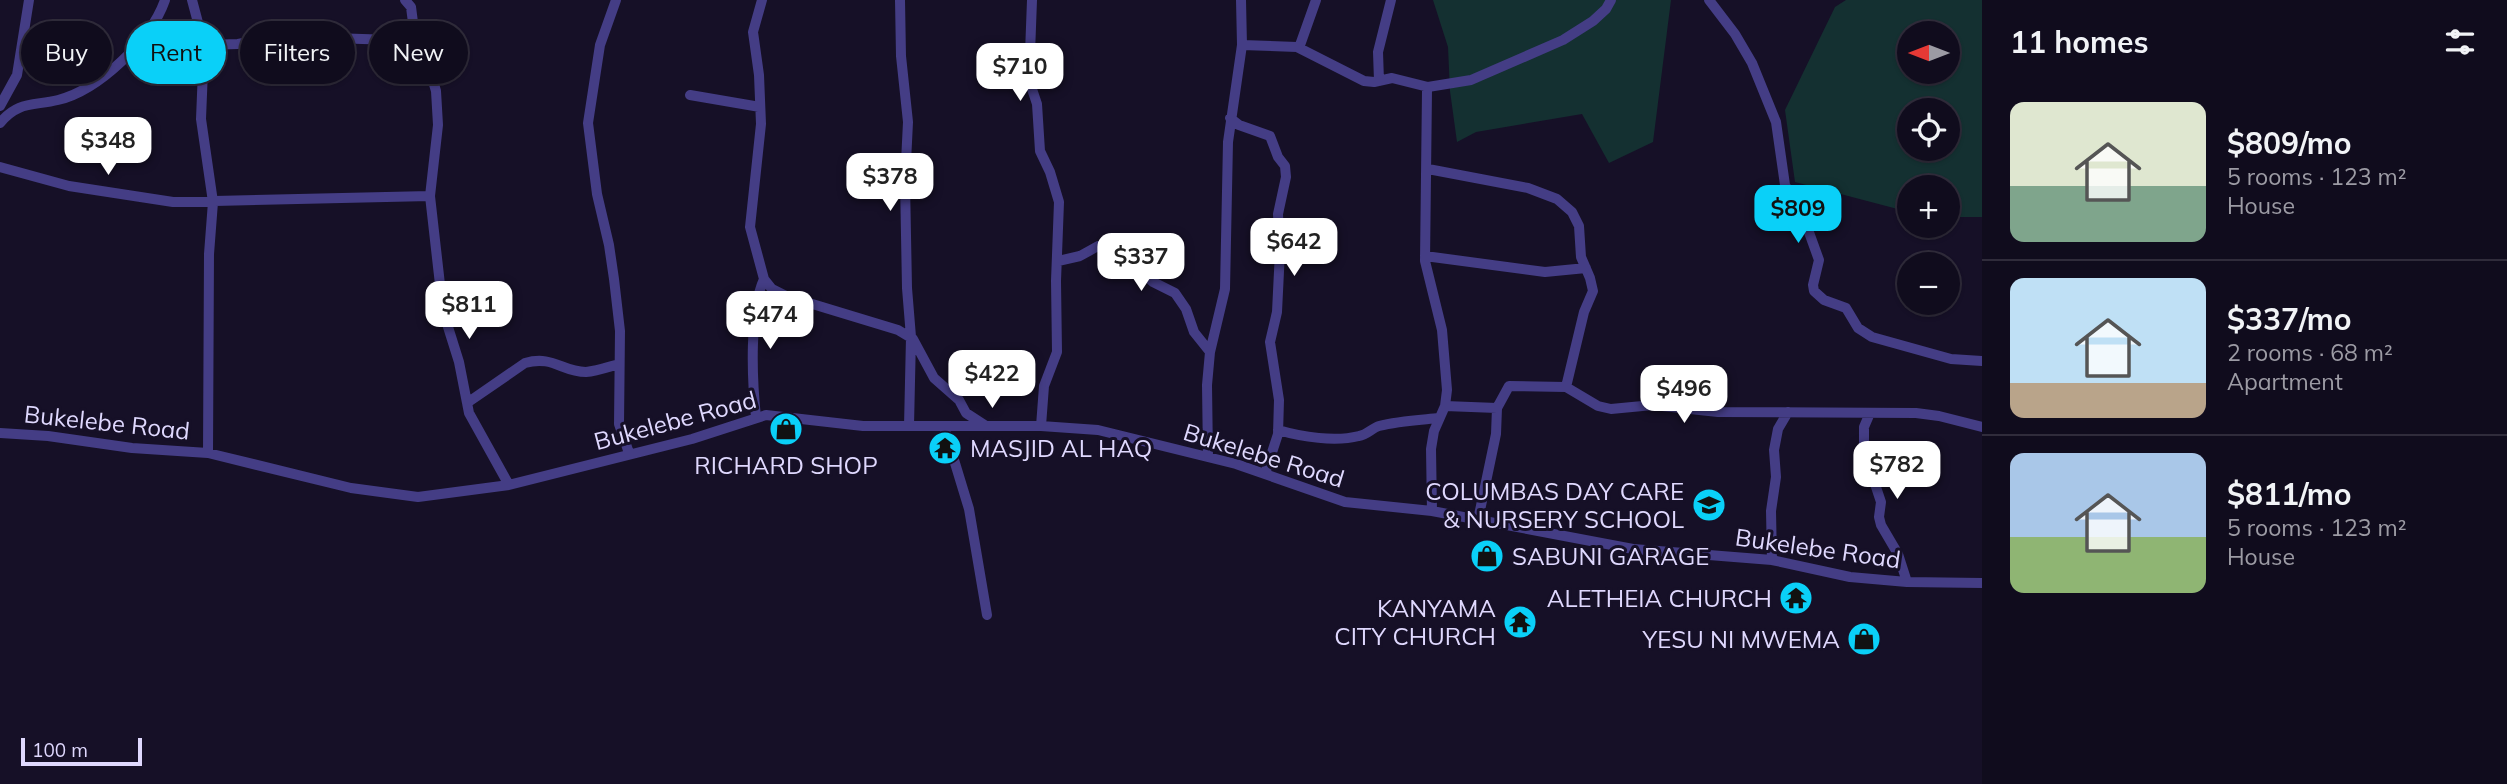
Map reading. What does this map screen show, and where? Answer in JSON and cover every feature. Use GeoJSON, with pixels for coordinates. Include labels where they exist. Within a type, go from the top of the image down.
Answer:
{"type":"FeatureCollection","features":[{"type":"Feature","properties":{"kind":"street"},"geometry":{"type":"LineString","coordinates":[[0,106],[17,75],[29,0]]}},
{"type":"Feature","properties":{"kind":"street"},"geometry":{"type":"LineString","coordinates":[[0,123],[15,108],[58,100],[93,86],[140,39],[159,14],[165,0]]}},
{"type":"Feature","properties":{"kind":"street"},"geometry":{"type":"LineString","coordinates":[[192,0],[198,21]]}},
{"type":"Feature","properties":{"kind":"street"},"geometry":{"type":"LineString","coordinates":[[405,0],[411,7],[412,21]]}},
{"type":"Feature","properties":{"kind":"street"},"geometry":{"type":"LineString","coordinates":[[617,0],[600,45],[588,126],[597,194],[611,256],[620,331],[619,424],[629,453]]}},
{"type":"Feature","properties":{"kind":"street"},"geometry":{"type":"LineString","coordinates":[[756,417],[752,385],[755,321],[764,279],[750,219],[756,176],[760,107],[760,75],[752,41],[762,0]]}},
{"type":"Feature","properties":{"kind":"street"},"geometry":{"type":"LineString","coordinates":[[900,0],[901,56],[908,122],[905,182],[907,288],[911,337],[909,426]]}},
{"type":"Feature","properties":{"kind":"street"},"geometry":{"type":"LineString","coordinates":[[1031,0],[1029,80],[1037,104],[1040,151],[1059,199],[1057,352],[1044,386],[1041,426]]}},
{"type":"Feature","properties":{"kind":"street"},"geometry":{"type":"LineString","coordinates":[[1208,457],[1207,385],[1210,352],[1225,297],[1230,117],[1242,45],[1241,0]]}},
{"type":"Feature","properties":{"kind":"street"},"geometry":{"type":"LineString","coordinates":[[1299,48],[1316,0]]}},
{"type":"Feature","properties":{"kind":"street"},"geometry":{"type":"LineString","coordinates":[[1379,81],[1381,34],[1391,0]]}},
{"type":"Feature","properties":{"kind":"street"},"geometry":{"type":"LineString","coordinates":[[1242,45],[1299,48],[1364,81],[1392,78],[1428,87],[1471,80],[1563,40],[1593,21],[1611,0]]}},
{"type":"Feature","properties":{"kind":"street"},"geometry":{"type":"LineString","coordinates":[[1709,0],[1735,34],[1752,63],[1776,122],[1785,185],[1802,213],[1819,260],[1814,291],[1824,300],[1846,308],[1858,328],[1872,337],[1951,359],[1982,361]]}},
{"type":"Feature","properties":{"kind":"street"},"geometry":{"type":"LineString","coordinates":[[226,44],[305,31],[332,38],[369,39]]}},
{"type":"Feature","properties":{"kind":"street"},"geometry":{"type":"LineString","coordinates":[[202,84],[201,119],[213,202],[209,254],[208,453]]}},
{"type":"Feature","properties":{"kind":"street"},"geometry":{"type":"LineString","coordinates":[[434,84],[438,125],[430,196],[443,311],[459,362],[472,420],[509,485]]}},
{"type":"Feature","properties":{"kind":"street"},"geometry":{"type":"LineString","coordinates":[[1428,87],[1425,256],[1428,282],[1442,330],[1446,371],[1445,406],[1431,449],[1432,511]]}},
{"type":"Feature","properties":{"kind":"street"},"geometry":{"type":"LineString","coordinates":[[690,95],[760,107]]}},
{"type":"Feature","properties":{"kind":"street"},"geometry":{"type":"LineString","coordinates":[[1230,117],[1239,125],[1270,136],[1285,170],[1285,185],[1277,218],[1280,251],[1277,317],[1270,342],[1279,400],[1278,430],[1265,474]]}},
{"type":"Feature","properties":{"kind":"street"},"geometry":{"type":"LineString","coordinates":[[0,167],[47,181],[173,202],[430,196]]}},
{"type":"Feature","properties":{"kind":"street"},"geometry":{"type":"LineString","coordinates":[[1428,169],[1528,188],[1557,199],[1572,212],[1579,226],[1581,257],[1592,286],[1592,295],[1584,312],[1566,387]]}},
{"type":"Feature","properties":{"kind":"street"},"geometry":{"type":"LineString","coordinates":[[1058,261],[1080,256],[1098,246],[1122,253],[1153,282],[1175,293],[1186,309],[1195,332],[1210,352]]}},
{"type":"Feature","properties":{"kind":"street"},"geometry":{"type":"LineString","coordinates":[[1425,256],[1545,272],[1586,268]]}},
{"type":"Feature","properties":{"kind":"street"},"geometry":{"type":"LineString","coordinates":[[764,279],[772,289],[786,296],[898,330],[911,337],[937,382],[959,400],[966,413],[987,426]]}},
{"type":"Feature","properties":{"kind":"street"},"geometry":{"type":"LineString","coordinates":[[467,403],[526,363],[535,360],[549,360],[582,371],[619,364]]}},
{"type":"Feature","properties":{"kind":"street"},"geometry":{"type":"LineString","coordinates":[[1478,520],[1498,425],[1497,408],[1508,386],[1566,387],[1604,408],[1662,405],[1718,412],[1939,416],[1982,427]]}},
{"type":"Feature","properties":{"kind":"street"},"geometry":{"type":"LineString","coordinates":[[1445,406],[1497,408]]}},
{"type":"Feature","properties":{"kind":"street"},"geometry":{"type":"LineString","coordinates":[[1772,560],[1772,511],[1776,477],[1774,450],[1778,429],[1788,412]]}},
{"type":"Feature","properties":{"kind":"street"},"geometry":{"type":"LineString","coordinates":[[1870,413],[1864,427],[1864,451],[1881,498],[1881,525],[1898,554],[1907,582]]}},
{"type":"Feature","properties":{"kind":"street","name":"Bukelebe Road"},"geometry":{"type":"LineString","coordinates":[[0,433],[48,436],[132,449],[208,453],[351,488],[396,495],[438,496],[509,485],[692,439],[756,417],[773,416],[863,426],[1041,426],[1098,430],[1208,457],[1345,502],[1432,511],[1633,549],[1772,560],[1850,577],[1907,582],[1982,583]]}},
{"type":"Feature","properties":{"kind":"street"},"geometry":{"type":"LineString","coordinates":[[1278,430],[1297,436],[1315,436],[1330,440],[1362,436],[1375,427],[1394,423],[1439,418]]}},
{"type":"Feature","properties":{"kind":"street"},"geometry":{"type":"LineString","coordinates":[[944,427],[969,509],[987,615]]}},
{"type":"Feature","properties":{"kind":"green space"},"geometry":{"type":"Polygon","coordinates":[[[1433,0],[1671,0],[1653,142],[1609,163],[1582,114],[1476,132],[1457,142],[1450,91],[1448,47],[1433,0]]]}},
{"type":"Feature","properties":{"kind":"green space"},"geometry":{"type":"Polygon","coordinates":[[[1846,0],[1982,0],[1982,217],[1960,217],[1960,175],[1897,175],[1897,209],[1795,182],[1785,110],[1835,7],[1846,0]]]}},
{"type":"Feature","properties":{"kind":"place","name":"RICHARD SHOP"},"geometry":{"type":"Point","coordinates":[786,429]}},
{"type":"Feature","properties":{"kind":"place","name":"MASJID AL HAQ"},"geometry":{"type":"Point","coordinates":[945,448]}},
{"type":"Feature","properties":{"kind":"place","name":"COLUMBAS DAY CARE & NURSERY SCHOOL"},"geometry":{"type":"Point","coordinates":[1709,505]}},
{"type":"Feature","properties":{"kind":"place","name":"SABUNI GARAGE"},"geometry":{"type":"Point","coordinates":[1487,556]}},
{"type":"Feature","properties":{"kind":"place","name":"ALETHEIA CHURCH"},"geometry":{"type":"Point","coordinates":[1796,598]}},
{"type":"Feature","properties":{"kind":"place","name":"KANYAMA CITY CHURCH"},"geometry":{"type":"Point","coordinates":[1520,622]}},
{"type":"Feature","properties":{"kind":"place","name":"YESU NI MWEMA"},"geometry":{"type":"Point","coordinates":[1864,639]}}]}
